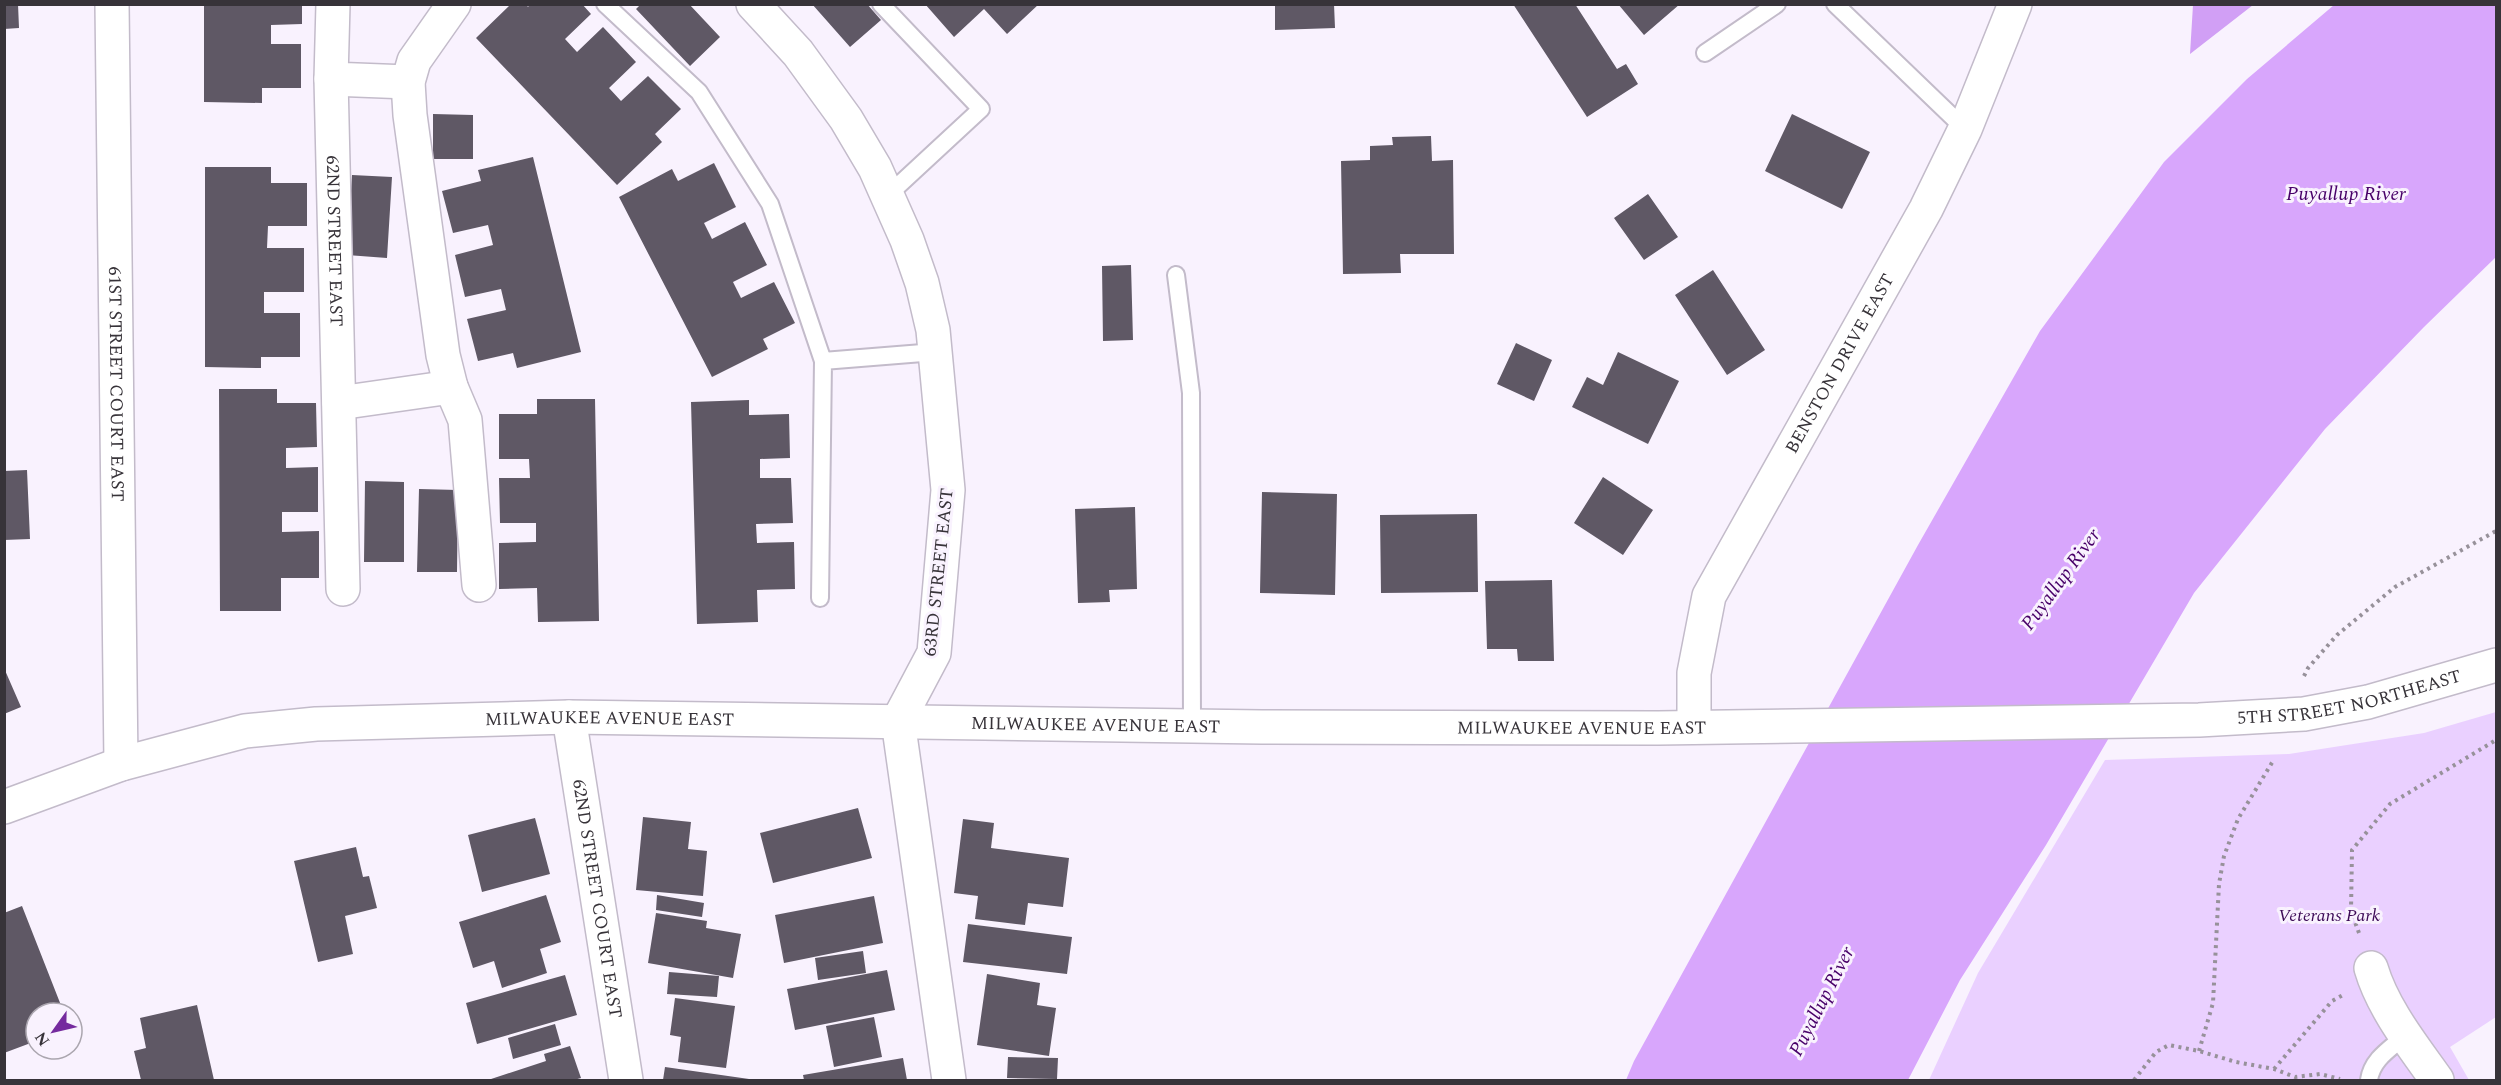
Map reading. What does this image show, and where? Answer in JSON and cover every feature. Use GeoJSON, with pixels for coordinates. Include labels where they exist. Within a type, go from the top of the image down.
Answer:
{"type":"FeatureCollection","features":[{"type":"Feature","properties":{"kind":"street","name":"61ST STREET COURT EAST"},"geometry":{"type":"LineString","coordinates":[[112,4],[121,764]]}},
{"type":"Feature","properties":{"kind":"street","name":"62ND STREET EAST"},"geometry":{"type":"LineString","coordinates":[[333,4],[331,80],[343,589]]}},
{"type":"Feature","properties":{"kind":"street"},"geometry":{"type":"LineString","coordinates":[[454,4],[414,61],[408,82],[410,115],[441,344],[451,387],[465,420],[479,585]]}},
{"type":"Feature","properties":{"kind":"street","name":"63RD STREET EAST"},"geometry":{"type":"LineString","coordinates":[[753,4],[798,53],[858,139],[887,196],[922,283],[935,352],[948,489],[934,653],[898,721]]}},
{"type":"Feature","properties":{"kind":"street","name":"BENSTON DRIVE EAST"},"geometry":{"type":"LineString","coordinates":[[1694,727],[1694,673],[1709,596],[1926,209],[1965,129],[2015,4]]}},
{"type":"Feature","properties":{"kind":"street"},"geometry":{"type":"LineString","coordinates":[[331,80],[408,82]]}},
{"type":"Feature","properties":{"kind":"street"},"geometry":{"type":"LineString","coordinates":[[339,403],[451,387]]}},
{"type":"Feature","properties":{"kind":"street","name":"5TH STREET NORTHEAST"},"geometry":{"type":"LineString","coordinates":[[2199,720],[2304,714],[2326,710],[2368,702],[2496,665]]}},
{"type":"Feature","properties":{"kind":"street","name":"MILWAUKEE AVENUE EAST"},"geometry":{"type":"LineString","coordinates":[[4,807],[121,764],[245,731],[316,724],[569,717],[1192,725],[1694,727],[2199,720]]}},
{"type":"Feature","properties":{"kind":"street","name":"62ND STREET COURT EAST"},"geometry":{"type":"LineString","coordinates":[[569,717],[626,1080]]}},
{"type":"Feature","properties":{"kind":"street"},"geometry":{"type":"LineString","coordinates":[[898,721],[949,1080]]}},
{"type":"Feature","properties":{"kind":"street"},"geometry":{"type":"LineString","coordinates":[[2372,971],[2406,1035],[2437,1080]]}},
{"type":"Feature","properties":{"kind":"lane"},"geometry":{"type":"LineString","coordinates":[[605,4],[699,92],[770,204],[823,361],[820,598]]}},
{"type":"Feature","properties":{"kind":"lane"},"geometry":{"type":"LineString","coordinates":[[881,4],[981,109],[887,196]]}},
{"type":"Feature","properties":{"kind":"lane"},"geometry":{"type":"LineString","coordinates":[[1705,53],[1777,4]]}},
{"type":"Feature","properties":{"kind":"lane"},"geometry":{"type":"LineString","coordinates":[[1835,4],[1965,129]]}},
{"type":"Feature","properties":{"kind":"lane"},"geometry":{"type":"LineString","coordinates":[[1176,275],[1191,393],[1192,725]]}},
{"type":"Feature","properties":{"kind":"lane"},"geometry":{"type":"LineString","coordinates":[[823,361],[935,352]]}},
{"type":"Feature","properties":{"kind":"lane"},"geometry":{"type":"LineString","coordinates":[[2368,1080],[2375,1061],[2406,1035]]}},
{"type":"Feature","properties":{"kind":"path"},"geometry":{"type":"LineString","coordinates":[[2302,683],[2308,668],[2337,635],[2386,594],[2436,562],[2496,531]]}},
{"type":"Feature","properties":{"kind":"path"},"geometry":{"type":"LineString","coordinates":[[2274,1069],[2332,1001],[2372,971],[2351,910],[2352,850],[2390,804],[2496,740]]}},
{"type":"Feature","properties":{"kind":"path"},"geometry":{"type":"LineString","coordinates":[[2199,1051],[2213,1003],[2219,884],[2224,856],[2238,819],[2273,760]]}},
{"type":"Feature","properties":{"kind":"path"},"geometry":{"type":"LineString","coordinates":[[2134,1080],[2156,1052],[2169,1045],[2274,1069],[2295,1077],[2320,1074],[2348,1080]]}},
{"type":"Feature","properties":{"kind":"green space","name":"Veterans Park"},"geometry":{"type":"Polygon","coordinates":[[[2496,712],[2496,1017],[2450,1047],[2469,1080],[1929,1080],[1978,973],[2105,760],[2289,754],[2424,733],[2496,712]]]}},
{"type":"Feature","properties":{"kind":"shaded area"},"geometry":{"type":"Polygon","coordinates":[[[2193,4],[2253,5],[2190,54],[2193,4]]]}},
{"type":"Feature","properties":{"kind":"water","name":"Puyallup River"},"geometry":{"type":"Polygon","coordinates":[[[2334,5],[2496,5],[2496,257],[2325,429],[2194,593],[2046,845],[1960,980],[1908,1080],[1626,1080],[1634,1061],[1918,545],[2040,331],[2164,162],[2247,79],[2334,5]]]}},
{"type":"Feature","properties":{"kind":"building"},"geometry":{"type":"Polygon","coordinates":[[[4,4],[18,4],[19,28],[4,29],[4,4]]]}},
{"type":"Feature","properties":{"kind":"building"},"geometry":{"type":"Polygon","coordinates":[[[204,4],[302,4],[302,24],[271,25],[271,44],[301,44],[301,88],[262,88],[262,103],[204,102],[204,4]]]}},
{"type":"Feature","properties":{"kind":"building"},"geometry":{"type":"Polygon","coordinates":[[[511,4],[526,4],[528,7],[530,4],[582,4],[591,14],[565,39],[577,52],[603,27],[636,62],[609,88],[621,101],[648,76],[681,109],[655,134],[662,142],[617,185],[476,38],[511,4]]]}},
{"type":"Feature","properties":{"kind":"building"},"geometry":{"type":"Polygon","coordinates":[[[641,4],[689,4],[720,37],[690,66],[636,9],[641,4]]]}},
{"type":"Feature","properties":{"kind":"building"},"geometry":{"type":"Polygon","coordinates":[[[812,4],[867,4],[881,20],[850,47],[812,4]]]}},
{"type":"Feature","properties":{"kind":"building"},"geometry":{"type":"Polygon","coordinates":[[[925,4],[1039,4],[1007,34],[984,9],[954,37],[925,4]]]}},
{"type":"Feature","properties":{"kind":"building"},"geometry":{"type":"Polygon","coordinates":[[[1275,4],[1334,4],[1335,28],[1275,30],[1275,4]]]}},
{"type":"Feature","properties":{"kind":"building"},"geometry":{"type":"Polygon","coordinates":[[[1513,4],[1575,4],[1617,69],[1626,64],[1638,84],[1587,117],[1513,4]]]}},
{"type":"Feature","properties":{"kind":"building"},"geometry":{"type":"Polygon","coordinates":[[[1618,4],[1680,4],[1644,35],[1618,4]]]}},
{"type":"Feature","properties":{"kind":"building"},"geometry":{"type":"Polygon","coordinates":[[[433,114],[473,115],[473,159],[433,159],[433,114]]]}},
{"type":"Feature","properties":{"kind":"building"},"geometry":{"type":"Polygon","coordinates":[[[1792,114],[1870,152],[1842,209],[1765,171],[1792,114]]]}},
{"type":"Feature","properties":{"kind":"building"},"geometry":{"type":"Polygon","coordinates":[[[1431,136],[1432,161],[1453,160],[1454,254],[1400,254],[1401,273],[1343,274],[1341,161],[1370,160],[1370,146],[1393,145],[1392,137],[1431,136]]]}},
{"type":"Feature","properties":{"kind":"building"},"geometry":{"type":"Polygon","coordinates":[[[533,157],[581,352],[517,368],[513,353],[478,361],[467,319],[506,310],[501,289],[465,297],[455,255],[493,245],[488,225],[453,233],[442,191],[481,181],[478,170],[533,157]]]}},
{"type":"Feature","properties":{"kind":"building"},"geometry":{"type":"Polygon","coordinates":[[[714,163],[736,207],[704,223],[712,239],[745,222],[767,265],[733,282],[741,298],[774,282],[795,323],[763,339],[768,349],[712,377],[619,197],[672,169],[678,181],[714,163]]]}},
{"type":"Feature","properties":{"kind":"building"},"geometry":{"type":"Polygon","coordinates":[[[205,167],[271,167],[271,183],[307,183],[307,226],[268,226],[267,248],[304,248],[304,292],[264,292],[264,313],[300,313],[300,357],[261,357],[261,368],[205,367],[205,167]]]}},
{"type":"Feature","properties":{"kind":"building"},"geometry":{"type":"Polygon","coordinates":[[[352,175],[392,177],[387,258],[347,255],[352,175]]]}},
{"type":"Feature","properties":{"kind":"building"},"geometry":{"type":"Polygon","coordinates":[[[1648,194],[1678,237],[1644,260],[1614,218],[1648,194]]]}},
{"type":"Feature","properties":{"kind":"building"},"geometry":{"type":"Polygon","coordinates":[[[1131,265],[1133,340],[1103,341],[1102,266],[1131,265]]]}},
{"type":"Feature","properties":{"kind":"building"},"geometry":{"type":"Polygon","coordinates":[[[1713,270],[1765,350],[1727,375],[1675,295],[1713,270]]]}},
{"type":"Feature","properties":{"kind":"building"},"geometry":{"type":"Polygon","coordinates":[[[1516,343],[1552,360],[1534,401],[1497,384],[1516,343]]]}},
{"type":"Feature","properties":{"kind":"building"},"geometry":{"type":"Polygon","coordinates":[[[1618,352],[1679,381],[1648,444],[1572,407],[1587,377],[1603,385],[1618,352]]]}},
{"type":"Feature","properties":{"kind":"building"},"geometry":{"type":"Polygon","coordinates":[[[219,389],[277,389],[277,403],[316,403],[317,447],[286,448],[286,468],[318,467],[318,512],[282,512],[282,532],[319,531],[319,578],[281,578],[281,611],[220,611],[219,389]]]}},
{"type":"Feature","properties":{"kind":"building"},"geometry":{"type":"Polygon","coordinates":[[[537,399],[595,399],[599,621],[538,622],[537,588],[499,589],[499,543],[536,542],[536,523],[500,523],[499,478],[530,478],[529,459],[499,459],[499,414],[537,414],[537,399]]]}},
{"type":"Feature","properties":{"kind":"building"},"geometry":{"type":"Polygon","coordinates":[[[749,400],[749,415],[789,414],[790,458],[760,459],[760,478],[791,478],[793,523],[756,524],[757,543],[794,542],[795,589],[757,590],[758,622],[697,624],[691,402],[749,400]]]}},
{"type":"Feature","properties":{"kind":"building"},"geometry":{"type":"Polygon","coordinates":[[[27,470],[30,539],[4,540],[4,471],[27,470]]]}},
{"type":"Feature","properties":{"kind":"building"},"geometry":{"type":"Polygon","coordinates":[[[1603,477],[1653,510],[1623,555],[1574,523],[1603,477]]]}},
{"type":"Feature","properties":{"kind":"building"},"geometry":{"type":"Polygon","coordinates":[[[365,481],[404,482],[404,562],[364,562],[365,481]]]}},
{"type":"Feature","properties":{"kind":"building"},"geometry":{"type":"Polygon","coordinates":[[[419,489],[458,490],[457,572],[417,572],[419,489]]]}},
{"type":"Feature","properties":{"kind":"building"},"geometry":{"type":"Polygon","coordinates":[[[1262,492],[1337,494],[1335,595],[1260,593],[1262,492]]]}},
{"type":"Feature","properties":{"kind":"building"},"geometry":{"type":"Polygon","coordinates":[[[1135,507],[1137,589],[1109,590],[1110,602],[1078,603],[1075,509],[1135,507]]]}},
{"type":"Feature","properties":{"kind":"building"},"geometry":{"type":"Polygon","coordinates":[[[1477,514],[1478,592],[1381,593],[1380,515],[1477,514]]]}},
{"type":"Feature","properties":{"kind":"building"},"geometry":{"type":"Polygon","coordinates":[[[1552,580],[1554,661],[1518,661],[1517,649],[1487,649],[1485,581],[1552,580]]]}},
{"type":"Feature","properties":{"kind":"building"},"geometry":{"type":"Polygon","coordinates":[[[4,668],[21,707],[4,714],[4,668]]]}},
{"type":"Feature","properties":{"kind":"building"},"geometry":{"type":"Polygon","coordinates":[[[858,808],[872,858],[773,883],[760,833],[858,808]]]}},
{"type":"Feature","properties":{"kind":"building"},"geometry":{"type":"Polygon","coordinates":[[[643,817],[691,822],[688,849],[707,851],[703,896],[636,890],[643,817]]]}},
{"type":"Feature","properties":{"kind":"building"},"geometry":{"type":"Polygon","coordinates":[[[535,818],[550,874],[482,892],[468,835],[535,818]]]}},
{"type":"Feature","properties":{"kind":"building"},"geometry":{"type":"Polygon","coordinates":[[[963,819],[994,823],[991,848],[1069,858],[1063,907],[1028,903],[1025,925],[975,919],[978,896],[954,893],[963,819]]]}},
{"type":"Feature","properties":{"kind":"building"},"geometry":{"type":"Polygon","coordinates":[[[356,847],[363,877],[369,876],[377,908],[345,916],[353,954],[318,962],[294,861],[356,847]]]}},
{"type":"Feature","properties":{"kind":"building"},"geometry":{"type":"Polygon","coordinates":[[[546,895],[561,942],[540,949],[547,973],[502,988],[494,961],[473,968],[459,922],[546,895]]]}},
{"type":"Feature","properties":{"kind":"building"},"geometry":{"type":"Polygon","coordinates":[[[657,895],[704,903],[702,917],[656,910],[657,895]]]}},
{"type":"Feature","properties":{"kind":"building"},"geometry":{"type":"Polygon","coordinates":[[[874,896],[883,943],[784,963],[775,915],[874,896]]]}},
{"type":"Feature","properties":{"kind":"building"},"geometry":{"type":"Polygon","coordinates":[[[22,906],[59,1001],[24,1001],[24,1046],[4,1053],[4,913],[22,906]]]}},
{"type":"Feature","properties":{"kind":"building"},"geometry":{"type":"Polygon","coordinates":[[[656,913],[707,921],[706,928],[741,934],[733,978],[648,963],[656,913]]]}},
{"type":"Feature","properties":{"kind":"building"},"geometry":{"type":"Polygon","coordinates":[[[968,924],[1072,937],[1067,974],[963,962],[968,924]]]}},
{"type":"Feature","properties":{"kind":"building"},"geometry":{"type":"Polygon","coordinates":[[[863,951],[866,973],[818,980],[815,958],[863,951]]]}},
{"type":"Feature","properties":{"kind":"building"},"geometry":{"type":"Polygon","coordinates":[[[887,970],[895,1010],[795,1030],[787,989],[887,970]]]}},
{"type":"Feature","properties":{"kind":"building"},"geometry":{"type":"Polygon","coordinates":[[[669,972],[719,976],[717,997],[667,994],[669,972]]]}},
{"type":"Feature","properties":{"kind":"building"},"geometry":{"type":"Polygon","coordinates":[[[987,974],[1040,983],[1037,1005],[1056,1008],[1049,1056],[977,1045],[987,974]]]}},
{"type":"Feature","properties":{"kind":"building"},"geometry":{"type":"Polygon","coordinates":[[[565,975],[577,1015],[477,1044],[466,1003],[565,975]]]}},
{"type":"Feature","properties":{"kind":"building"},"geometry":{"type":"Polygon","coordinates":[[[675,998],[735,1006],[726,1068],[678,1062],[681,1037],[670,1035],[675,998]]]}},
{"type":"Feature","properties":{"kind":"building"},"geometry":{"type":"Polygon","coordinates":[[[197,1005],[214,1080],[141,1080],[134,1051],[146,1048],[140,1018],[197,1005]]]}},
{"type":"Feature","properties":{"kind":"building"},"geometry":{"type":"Polygon","coordinates":[[[874,1017],[882,1057],[834,1067],[826,1026],[874,1017]]]}},
{"type":"Feature","properties":{"kind":"building"},"geometry":{"type":"Polygon","coordinates":[[[555,1024],[561,1045],[513,1059],[508,1038],[555,1024]]]}},
{"type":"Feature","properties":{"kind":"building"},"geometry":{"type":"Polygon","coordinates":[[[570,1046],[581,1078],[574,1080],[488,1080],[546,1061],[544,1054],[570,1046]]]}},
{"type":"Feature","properties":{"kind":"building"},"geometry":{"type":"Polygon","coordinates":[[[1008,1057],[1058,1058],[1057,1079],[1007,1078],[1008,1057]]]}},
{"type":"Feature","properties":{"kind":"building"},"geometry":{"type":"Polygon","coordinates":[[[903,1058],[907,1080],[804,1080],[803,1075],[903,1058]]]}},
{"type":"Feature","properties":{"kind":"building"},"geometry":{"type":"Polygon","coordinates":[[[665,1067],[749,1079],[749,1080],[663,1080],[665,1067]]]}}]}
